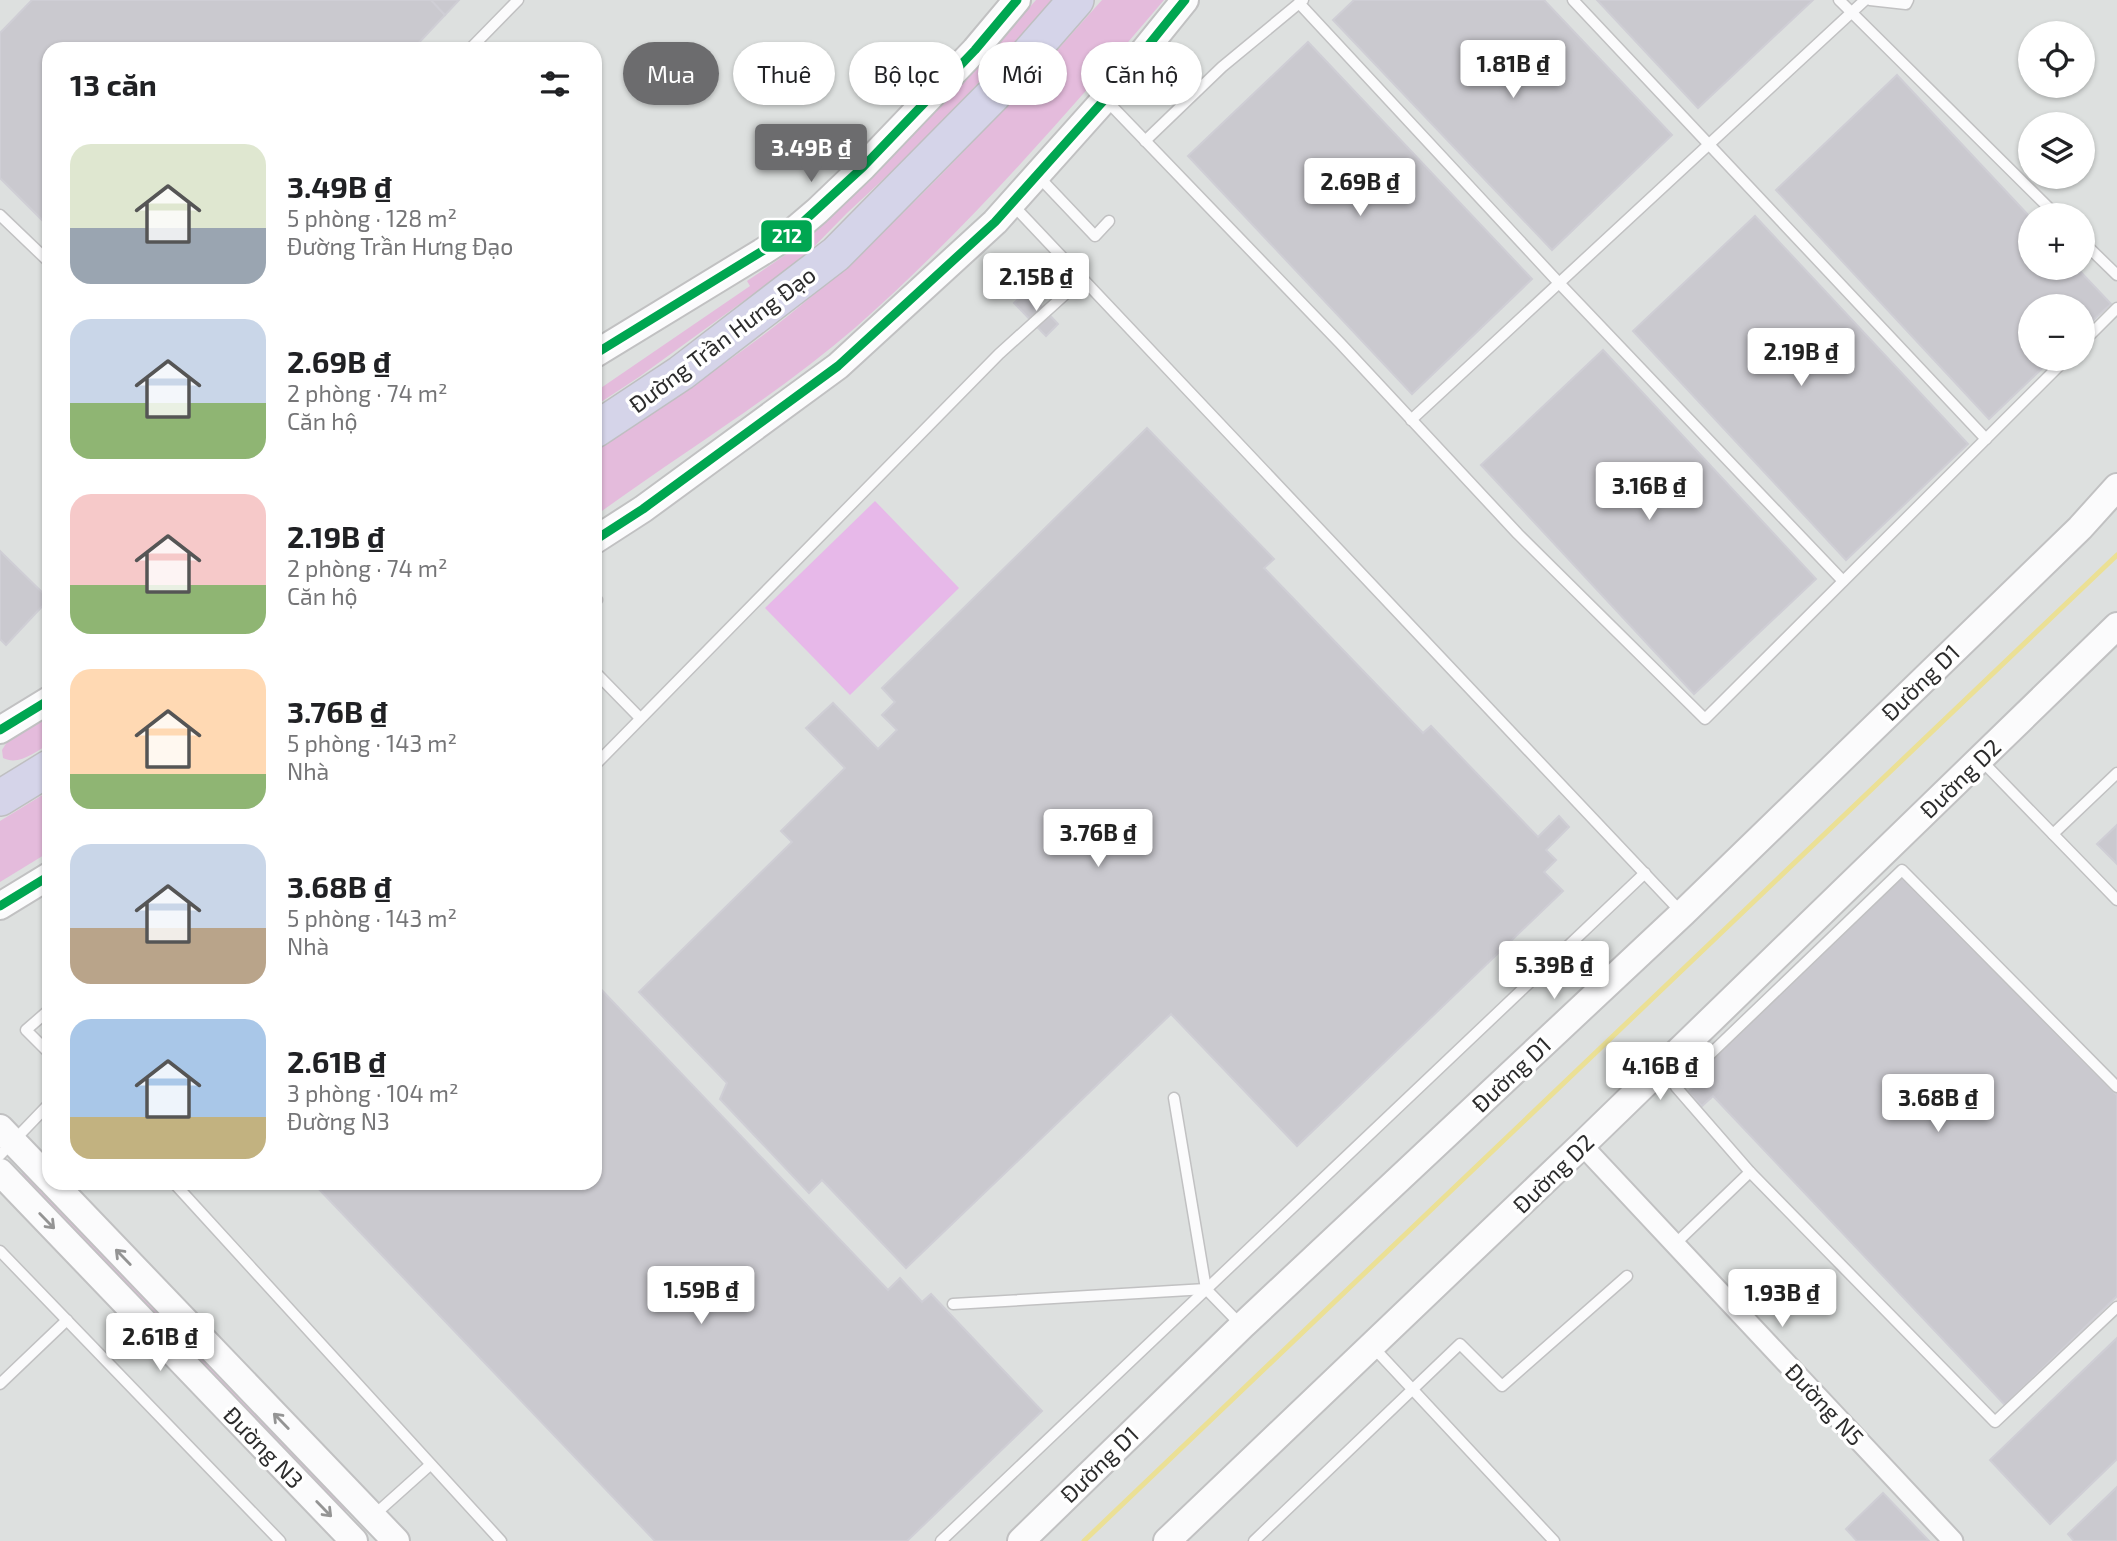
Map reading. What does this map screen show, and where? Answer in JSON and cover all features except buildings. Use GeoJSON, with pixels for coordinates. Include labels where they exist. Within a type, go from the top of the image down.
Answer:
{"type":"FeatureCollection","features":[{"type":"Feature","properties":{"kind":"highway","name":"Đường Trần Hưng Đạo"},"geometry":{"type":"LineString","coordinates":[[602,425],[670,381],[836,254],[993,95],[1076,0]]}},
{"type":"Feature","properties":{"kind":"highway"},"geometry":{"type":"LineString","coordinates":[[0,798],[42,772]]}},
{"type":"Feature","properties":{"kind":"street","name":"Đường Trần Hưng Đạo"},"geometry":{"type":"LineString","coordinates":[[602,350],[771,246],[817,211],[975,50],[1017,0]]}},
{"type":"Feature","properties":{"kind":"street"},"geometry":{"type":"LineString","coordinates":[[1151,42],[1185,0]]}},
{"type":"Feature","properties":{"kind":"street"},"geometry":{"type":"LineString","coordinates":[[602,535],[643,509],[838,366],[995,222],[1100,105]]}},
{"type":"Feature","properties":{"kind":"street","name":"Đường D1"},"geometry":{"type":"LineString","coordinates":[[1021,1541],[1241,1326],[1683,913],[2080,528],[2117,486]]}},
{"type":"Feature","properties":{"kind":"street","name":"Đường D2"},"geometry":{"type":"LineString","coordinates":[[1167,1541],[1582,1145],[2117,626]]}},
{"type":"Feature","properties":{"kind":"street"},"geometry":{"type":"LineString","coordinates":[[0,730],[42,704]]}},
{"type":"Feature","properties":{"kind":"street"},"geometry":{"type":"LineString","coordinates":[[0,906],[42,880]]}},
{"type":"Feature","properties":{"kind":"street","name":"Đường N3"},"geometry":{"type":"LineString","coordinates":[[4,1141],[42,1173]]}},
{"type":"Feature","properties":{"kind":"street","name":"Đường N5"},"geometry":{"type":"LineString","coordinates":[[1582,1145],[1953,1541]]}},
{"type":"Feature","properties":{"kind":"street","name":"Đường N3"},"geometry":{"type":"LineString","coordinates":[[0,1172],[347,1538]]}},
{"type":"Feature","properties":{"kind":"street","name":"Đường N3"},"geometry":{"type":"LineString","coordinates":[[60,1190],[396,1541]]}},
{"type":"Feature","properties":{"kind":"street"},"geometry":{"type":"LineString","coordinates":[[347,1538],[373,1516]]}},
{"type":"Feature","properties":{"kind":"lane"},"geometry":{"type":"LineString","coordinates":[[477,42],[518,0]]}},
{"type":"Feature","properties":{"kind":"lane"},"geometry":{"type":"LineString","coordinates":[[1573,0],[1986,439]]}},
{"type":"Feature","properties":{"kind":"lane"},"geometry":{"type":"LineString","coordinates":[[1839,0],[2044,203]]}},
{"type":"Feature","properties":{"kind":"lane"},"geometry":{"type":"LineString","coordinates":[[1411,420],[1850,13],[1867,0],[1906,4],[1908,0]]}},
{"type":"Feature","properties":{"kind":"lane"},"geometry":{"type":"LineString","coordinates":[[1145,141],[1222,67],[1301,2],[1559,283],[1843,581]]}},
{"type":"Feature","properties":{"kind":"lane"},"geometry":{"type":"LineString","coordinates":[[1111,105],[1340,342],[1518,534],[1704,719],[2054,371]]}},
{"type":"Feature","properties":{"kind":"lane"},"geometry":{"type":"LineString","coordinates":[[1037,175],[1095,236],[1109,220]]}},
{"type":"Feature","properties":{"kind":"lane"},"geometry":{"type":"LineString","coordinates":[[1012,204],[1683,913]]}},
{"type":"Feature","properties":{"kind":"lane"},"geometry":{"type":"LineString","coordinates":[[0,215],[42,255]]}},
{"type":"Feature","properties":{"kind":"lane"},"geometry":{"type":"LineString","coordinates":[[2095,254],[2117,275]]}},
{"type":"Feature","properties":{"kind":"lane"},"geometry":{"type":"LineString","coordinates":[[602,758],[999,354],[1082,279]]}},
{"type":"Feature","properties":{"kind":"lane"},"geometry":{"type":"LineString","coordinates":[[2095,329],[2117,308]]}},
{"type":"Feature","properties":{"kind":"lane"},"geometry":{"type":"LineString","coordinates":[[602,679],[640,718]]}},
{"type":"Feature","properties":{"kind":"lane"},"geometry":{"type":"LineString","coordinates":[[1979,759],[2117,900]]}},
{"type":"Feature","properties":{"kind":"lane"},"geometry":{"type":"LineString","coordinates":[[2053,834],[2117,773]]}},
{"type":"Feature","properties":{"kind":"lane"},"geometry":{"type":"LineString","coordinates":[[2117,1087],[1902,870],[1676,1087],[1751,1172],[1995,1422],[2117,1307]]}},
{"type":"Feature","properties":{"kind":"lane"},"geometry":{"type":"LineString","coordinates":[[941,1541],[1645,873]]}},
{"type":"Feature","properties":{"kind":"lane"},"geometry":{"type":"LineString","coordinates":[[42,1016],[26,1030],[42,1046]]}},
{"type":"Feature","properties":{"kind":"lane"},"geometry":{"type":"LineString","coordinates":[[1174,1098],[1206,1289],[1241,1326]]}},
{"type":"Feature","properties":{"kind":"lane"},"geometry":{"type":"LineString","coordinates":[[4,1141],[42,1110]]}},
{"type":"Feature","properties":{"kind":"lane"},"geometry":{"type":"LineString","coordinates":[[1675,1244],[1751,1172]]}},
{"type":"Feature","properties":{"kind":"lane"},"geometry":{"type":"LineString","coordinates":[[180,1190],[501,1541]]}},
{"type":"Feature","properties":{"kind":"lane"},"geometry":{"type":"LineString","coordinates":[[0,1251],[281,1541]]}},
{"type":"Feature","properties":{"kind":"lane"},"geometry":{"type":"LineString","coordinates":[[1254,1541],[1460,1344],[1502,1386],[1626,1276]]}},
{"type":"Feature","properties":{"kind":"lane"},"geometry":{"type":"LineString","coordinates":[[953,1304],[1206,1289]]}},
{"type":"Feature","properties":{"kind":"lane"},"geometry":{"type":"LineString","coordinates":[[0,1384],[67,1321]]}},
{"type":"Feature","properties":{"kind":"lane"},"geometry":{"type":"LineString","coordinates":[[1371,1345],[1554,1541]]}},
{"type":"Feature","properties":{"kind":"lane"},"geometry":{"type":"LineString","coordinates":[[373,1516],[430,1465]]}},
{"type":"Feature","properties":{"kind":"shaded area"},"geometry":{"type":"Polygon","coordinates":[[[0,0],[2117,0],[2117,1541],[0,1541],[0,0]]]}},
{"type":"Feature","properties":{"kind":"shaded area"},"geometry":{"type":"Polygon","coordinates":[[[1036,0],[1053,0],[1015,42],[999,42],[1036,0]]]}},
{"type":"Feature","properties":{"kind":"shaded area"},"geometry":{"type":"Polygon","coordinates":[[[1102,0],[1164,0],[1128,42],[1081,42],[1081,96],[978,209],[898,289],[825,353],[602,511],[602,445],[760,338],[812,296],[889,227],[1007,105],[1067,105],[1067,42],[1064,42],[1102,0]]]}},
{"type":"Feature","properties":{"kind":"shaded area"},"geometry":{"type":"Polygon","coordinates":[[[978,66],[978,83],[964,99],[964,82],[978,66]]]}},
{"type":"Feature","properties":{"kind":"shaded area"},"geometry":{"type":"Polygon","coordinates":[[[943,105],[958,105],[933,133],[803,258],[602,401],[602,387],[750,286],[747,281],[791,251],[943,105]]]}},
{"type":"Feature","properties":{"kind":"shaded area"},"geometry":{"type":"Polygon","coordinates":[[[875,501],[959,588],[850,695],[765,608],[875,501]]]}},
{"type":"Feature","properties":{"kind":"shaded area"},"geometry":{"type":"Polygon","coordinates":[[[42,720],[42,748],[33,754],[15,760],[3,758],[2,750],[7,742],[42,720]]]}},
{"type":"Feature","properties":{"kind":"shaded area"},"geometry":{"type":"Polygon","coordinates":[[[42,795],[42,856],[0,882],[0,821],[42,795]]]}},
{"type":"Feature","properties":{"kind":"shaded area"},"geometry":{"type":"Polygon","coordinates":[[[24,1170],[350,1509],[343,1512],[20,1178],[24,1170]]]}},
{"type":"Feature","properties":{"kind":"waterway"},"geometry":{"type":"LineString","coordinates":[[1084,1541],[2117,555]]}},
{"type":"Feature","properties":{"kind":"transit line","name":"212"},"geometry":{"type":"LineString","coordinates":[[602,350],[790,234],[863,167],[975,50],[1017,0]]}},
{"type":"Feature","properties":{"kind":"transit line","name":"212"},"geometry":{"type":"LineString","coordinates":[[602,535],[643,509],[838,366],[995,222],[1105,99],[1185,0]]}},
{"type":"Feature","properties":{"kind":"transit line","name":"212"},"geometry":{"type":"LineString","coordinates":[[0,730],[42,704]]}},
{"type":"Feature","properties":{"kind":"transit line","name":"212"},"geometry":{"type":"LineString","coordinates":[[0,906],[42,880]]}}]}
